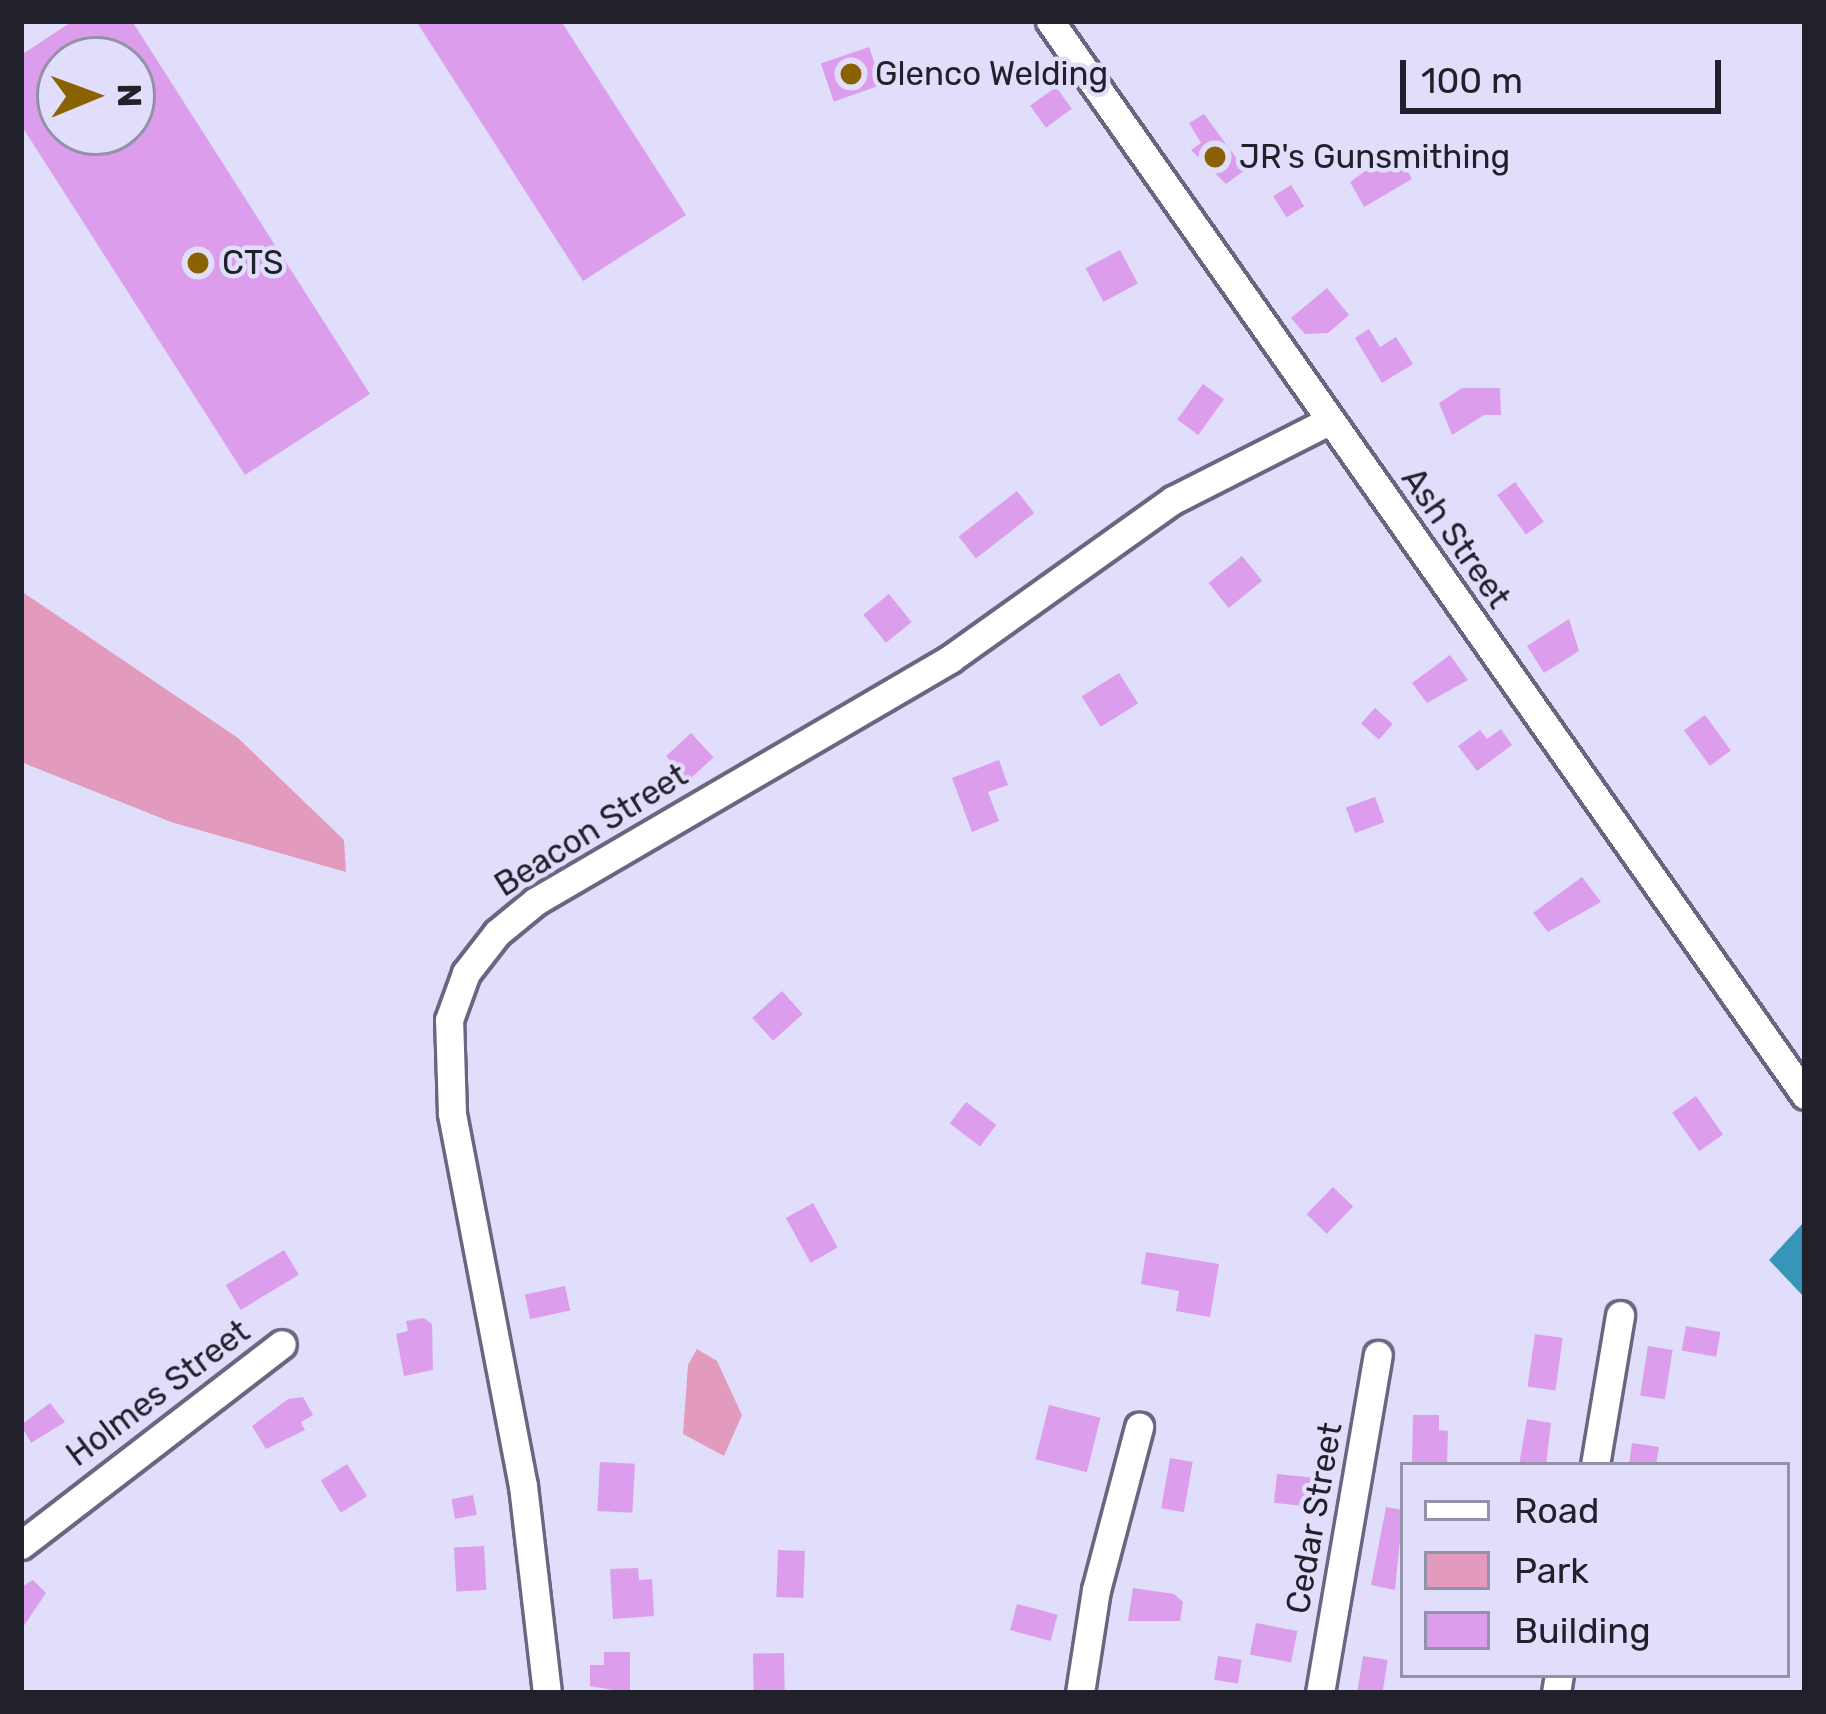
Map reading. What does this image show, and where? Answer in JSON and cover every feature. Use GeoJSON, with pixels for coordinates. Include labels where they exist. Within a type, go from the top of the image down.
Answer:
{"type":"FeatureCollection","features":[{"type":"Feature","properties":{"kind":"street","name":"Ash Street"},"geometry":{"type":"LineString","coordinates":[[1050,21],[1805,1095]]}},
{"type":"Feature","properties":{"kind":"street","name":"Beacon Street"},"geometry":{"type":"LineString","coordinates":[[547,1693],[524,1486],[452,1113],[449,1020],[466,973],[496,933],[536,901],[950,659],[1173,500],[1329,421]]}},
{"type":"Feature","properties":{"kind":"street"},"geometry":{"type":"LineString","coordinates":[[1596,1462],[1620,1315]]}},
{"type":"Feature","properties":{"kind":"street","name":"Holmes Street"},"geometry":{"type":"LineString","coordinates":[[21,1545],[282,1344]]}},
{"type":"Feature","properties":{"kind":"street","name":"Cedar Street"},"geometry":{"type":"LineString","coordinates":[[1320,1693],[1378,1355]]}},
{"type":"Feature","properties":{"kind":"street"},"geometry":{"type":"LineString","coordinates":[[1080,1693],[1096,1590],[1139,1427]]}},
{"type":"Feature","properties":{"kind":"green space"},"geometry":{"type":"Polygon","coordinates":[[[21,591],[238,738],[344,840],[346,872],[171,822],[21,762],[21,591]]]}},
{"type":"Feature","properties":{"kind":"green space"},"geometry":{"type":"Polygon","coordinates":[[[697,1349],[717,1361],[742,1415],[724,1456],[683,1434],[688,1365],[697,1349]]]}},
{"type":"Feature","properties":{"kind":"water"},"geometry":{"type":"Polygon","coordinates":[[[1805,1221],[1805,1298],[1769,1260],[1805,1221]]]}},
{"type":"Feature","properties":{"kind":"building","name":"CTS"},"geometry":{"type":"Polygon","coordinates":[[[73,21],[132,21],[142,36],[50,36],[73,21]]]}},
{"type":"Feature","properties":{"kind":"building"},"geometry":{"type":"Polygon","coordinates":[[[416,21],[561,21],[686,215],[583,281],[416,21]]]}},
{"type":"Feature","properties":{"kind":"building","name":"CTS"},"geometry":{"type":"Polygon","coordinates":[[[36,45],[36,148],[21,125],[21,55],[36,45]]]}},
{"type":"Feature","properties":{"kind":"building","name":"Glenco Welding"},"geometry":{"type":"Polygon","coordinates":[[[869,47],[882,85],[834,101],[821,64],[869,47]]]}},
{"type":"Feature","properties":{"kind":"building","name":"CTS"},"geometry":{"type":"Polygon","coordinates":[[[156,59],[370,394],[245,475],[41,156],[156,156],[156,59]]]}},
{"type":"Feature","properties":{"kind":"building"},"geometry":{"type":"Polygon","coordinates":[[[1056,87],[1072,109],[1046,128],[1030,106],[1056,87]]]}},
{"type":"Feature","properties":{"kind":"building","name":"JR's Gunsmithing"},"geometry":{"type":"Polygon","coordinates":[[[1204,114],[1245,170],[1226,184],[1191,150],[1201,143],[1189,123],[1204,114]]]}},
{"type":"Feature","properties":{"kind":"building"},"geometry":{"type":"Polygon","coordinates":[[[1396,149],[1412,179],[1364,207],[1350,182],[1396,149]]]}},
{"type":"Feature","properties":{"kind":"building"},"geometry":{"type":"Polygon","coordinates":[[[1291,185],[1304,206],[1286,217],[1273,196],[1291,185]]]}},
{"type":"Feature","properties":{"kind":"building"},"geometry":{"type":"Polygon","coordinates":[[[1120,250],[1138,284],[1103,302],[1086,268],[1120,250]]]}},
{"type":"Feature","properties":{"kind":"building"},"geometry":{"type":"Polygon","coordinates":[[[1327,288],[1349,315],[1328,333],[1305,334],[1291,318],[1327,288]]]}},
{"type":"Feature","properties":{"kind":"building"},"geometry":{"type":"Polygon","coordinates":[[[1369,329],[1380,347],[1396,337],[1413,364],[1382,383],[1355,338],[1369,329]]]}},
{"type":"Feature","properties":{"kind":"building"},"geometry":{"type":"Polygon","coordinates":[[[1203,384],[1224,399],[1198,435],[1177,420],[1203,384]]]}},
{"type":"Feature","properties":{"kind":"building"},"geometry":{"type":"Polygon","coordinates":[[[1462,388],[1500,388],[1501,415],[1484,415],[1452,435],[1439,403],[1462,388]]]}},
{"type":"Feature","properties":{"kind":"building"},"geometry":{"type":"Polygon","coordinates":[[[1515,482],[1544,522],[1526,535],[1497,495],[1515,482]]]}},
{"type":"Feature","properties":{"kind":"building"},"geometry":{"type":"Polygon","coordinates":[[[1017,491],[1034,513],[976,559],[959,537],[1017,491]]]}},
{"type":"Feature","properties":{"kind":"building"},"geometry":{"type":"Polygon","coordinates":[[[1242,556],[1262,581],[1229,608],[1209,583],[1242,556]]]}},
{"type":"Feature","properties":{"kind":"building"},"geometry":{"type":"Polygon","coordinates":[[[889,594],[912,622],[886,643],[863,615],[889,594]]]}},
{"type":"Feature","properties":{"kind":"building"},"geometry":{"type":"Polygon","coordinates":[[[1569,619],[1579,651],[1544,673],[1527,646],[1569,619]]]}},
{"type":"Feature","properties":{"kind":"building"},"geometry":{"type":"Polygon","coordinates":[[[1450,655],[1468,680],[1427,703],[1412,683],[1450,655]]]}},
{"type":"Feature","properties":{"kind":"building"},"geometry":{"type":"Polygon","coordinates":[[[1119,673],[1138,704],[1101,727],[1082,696],[1119,673]]]}},
{"type":"Feature","properties":{"kind":"building"},"geometry":{"type":"Polygon","coordinates":[[[1375,708],[1393,724],[1379,740],[1361,724],[1375,708]]]}},
{"type":"Feature","properties":{"kind":"building"},"geometry":{"type":"Polygon","coordinates":[[[1705,715],[1731,751],[1710,766],[1684,730],[1705,715]]]}},
{"type":"Feature","properties":{"kind":"building"},"geometry":{"type":"Polygon","coordinates":[[[1501,729],[1512,745],[1477,771],[1458,746],[1480,730],[1487,739],[1501,729]]]}},
{"type":"Feature","properties":{"kind":"building"},"geometry":{"type":"Polygon","coordinates":[[[691,733],[714,757],[689,780],[666,756],[691,733]]]}},
{"type":"Feature","properties":{"kind":"building"},"geometry":{"type":"Polygon","coordinates":[[[999,760],[1008,785],[988,792],[999,821],[972,832],[952,778],[999,760]]]}},
{"type":"Feature","properties":{"kind":"building"},"geometry":{"type":"Polygon","coordinates":[[[1375,797],[1384,822],[1355,833],[1346,808],[1375,797]]]}},
{"type":"Feature","properties":{"kind":"building"},"geometry":{"type":"Polygon","coordinates":[[[1582,877],[1601,902],[1548,932],[1533,913],[1582,877]]]}},
{"type":"Feature","properties":{"kind":"building"},"geometry":{"type":"Polygon","coordinates":[[[782,991],[803,1014],[773,1041],[752,1018],[782,991]]]}},
{"type":"Feature","properties":{"kind":"building"},"geometry":{"type":"Polygon","coordinates":[[[1696,1096],[1723,1135],[1699,1151],[1672,1113],[1696,1096]]]}},
{"type":"Feature","properties":{"kind":"building"},"geometry":{"type":"Polygon","coordinates":[[[966,1102],[996,1125],[980,1146],[950,1124],[966,1102]]]}},
{"type":"Feature","properties":{"kind":"building"},"geometry":{"type":"Polygon","coordinates":[[[1333,1187],[1353,1206],[1327,1234],[1307,1214],[1333,1187]]]}},
{"type":"Feature","properties":{"kind":"building"},"geometry":{"type":"Polygon","coordinates":[[[813,1203],[838,1248],[811,1263],[786,1218],[813,1203]]]}},
{"type":"Feature","properties":{"kind":"building"},"geometry":{"type":"Polygon","coordinates":[[[284,1250],[299,1275],[241,1310],[226,1285],[284,1250]]]}},
{"type":"Feature","properties":{"kind":"building"},"geometry":{"type":"Polygon","coordinates":[[[1146,1252],[1219,1264],[1210,1317],[1176,1311],[1179,1291],[1141,1284],[1146,1252]]]}},
{"type":"Feature","properties":{"kind":"building"},"geometry":{"type":"Polygon","coordinates":[[[565,1286],[570,1310],[530,1319],[525,1295],[565,1286]]]}},
{"type":"Feature","properties":{"kind":"building"},"geometry":{"type":"Polygon","coordinates":[[[424,1318],[432,1324],[433,1370],[404,1376],[396,1334],[408,1331],[406,1321],[424,1318]]]}},
{"type":"Feature","properties":{"kind":"building"},"geometry":{"type":"Polygon","coordinates":[[[1686,1326],[1720,1332],[1716,1357],[1682,1351],[1686,1326]]]}},
{"type":"Feature","properties":{"kind":"building"},"geometry":{"type":"Polygon","coordinates":[[[1535,1334],[1563,1338],[1555,1390],[1528,1386],[1535,1334]]]}},
{"type":"Feature","properties":{"kind":"building"},"geometry":{"type":"Polygon","coordinates":[[[1648,1346],[1673,1350],[1665,1399],[1640,1395],[1648,1346]]]}},
{"type":"Feature","properties":{"kind":"building"},"geometry":{"type":"Polygon","coordinates":[[[303,1397],[313,1415],[301,1422],[305,1430],[266,1449],[252,1426],[288,1399],[303,1397]]]}},
{"type":"Feature","properties":{"kind":"building"},"geometry":{"type":"Polygon","coordinates":[[[50,1403],[65,1422],[31,1443],[21,1425],[50,1403]]]}},
{"type":"Feature","properties":{"kind":"building"},"geometry":{"type":"Polygon","coordinates":[[[1049,1405],[1100,1418],[1087,1472],[1035,1459],[1049,1405]]]}},
{"type":"Feature","properties":{"kind":"building"},"geometry":{"type":"Polygon","coordinates":[[[1413,1415],[1439,1415],[1439,1430],[1448,1431],[1447,1462],[1412,1462],[1413,1415]]]}},
{"type":"Feature","properties":{"kind":"building"},"geometry":{"type":"Polygon","coordinates":[[[1527,1419],[1551,1423],[1546,1462],[1520,1462],[1527,1419]]]}},
{"type":"Feature","properties":{"kind":"building"},"geometry":{"type":"Polygon","coordinates":[[[1632,1443],[1659,1447],[1656,1462],[1629,1462],[1632,1443]]]}},
{"type":"Feature","properties":{"kind":"building"},"geometry":{"type":"Polygon","coordinates":[[[1170,1458],[1193,1462],[1184,1512],[1161,1508],[1170,1458]]]}},
{"type":"Feature","properties":{"kind":"building"},"geometry":{"type":"Polygon","coordinates":[[[600,1462],[635,1464],[632,1513],[597,1511],[600,1462]]]}},
{"type":"Feature","properties":{"kind":"building"},"geometry":{"type":"Polygon","coordinates":[[[347,1464],[367,1496],[341,1513],[321,1480],[347,1464]]]}},
{"type":"Feature","properties":{"kind":"building"},"geometry":{"type":"Polygon","coordinates":[[[1277,1474],[1330,1480],[1327,1508],[1274,1503],[1277,1474]]]}},
{"type":"Feature","properties":{"kind":"building"},"geometry":{"type":"Polygon","coordinates":[[[473,1495],[477,1515],[455,1519],[451,1499],[473,1495]]]}},
{"type":"Feature","properties":{"kind":"building"},"geometry":{"type":"Polygon","coordinates":[[[1386,1507],[1400,1509],[1395,1590],[1371,1585],[1386,1507]]]}},
{"type":"Feature","properties":{"kind":"building"},"geometry":{"type":"Polygon","coordinates":[[[484,1546],[486,1590],[456,1592],[454,1548],[484,1546]]]}},
{"type":"Feature","properties":{"kind":"building"},"geometry":{"type":"Polygon","coordinates":[[[778,1550],[805,1551],[803,1598],[776,1597],[778,1550]]]}},
{"type":"Feature","properties":{"kind":"building"},"geometry":{"type":"Polygon","coordinates":[[[638,1568],[639,1580],[652,1579],[654,1616],[613,1619],[610,1569],[638,1568]]]}},
{"type":"Feature","properties":{"kind":"building"},"geometry":{"type":"Polygon","coordinates":[[[33,1580],[46,1593],[21,1630],[21,1587],[33,1580]]]}},
{"type":"Feature","properties":{"kind":"building"},"geometry":{"type":"Polygon","coordinates":[[[1133,1588],[1174,1594],[1183,1602],[1180,1621],[1128,1621],[1133,1588]]]}},
{"type":"Feature","properties":{"kind":"building"},"geometry":{"type":"Polygon","coordinates":[[[1017,1604],[1058,1615],[1051,1641],[1010,1630],[1017,1604]]]}},
{"type":"Feature","properties":{"kind":"building"},"geometry":{"type":"Polygon","coordinates":[[[1256,1623],[1297,1631],[1291,1662],[1250,1654],[1256,1623]]]}},
{"type":"Feature","properties":{"kind":"building"},"geometry":{"type":"Polygon","coordinates":[[[604,1652],[630,1652],[630,1693],[590,1686],[590,1665],[604,1665],[604,1652]]]}},
{"type":"Feature","properties":{"kind":"building"},"geometry":{"type":"Polygon","coordinates":[[[784,1653],[785,1693],[754,1693],[753,1654],[784,1653]]]}},
{"type":"Feature","properties":{"kind":"building"},"geometry":{"type":"Polygon","coordinates":[[[1218,1656],[1242,1660],[1238,1683],[1214,1680],[1218,1656]]]}},
{"type":"Feature","properties":{"kind":"building"},"geometry":{"type":"Polygon","coordinates":[[[1363,1656],[1388,1660],[1382,1693],[1357,1693],[1363,1656]]]}},
{"type":"Feature","properties":{"kind":"place","name":"Glenco Welding"},"geometry":{"type":"Point","coordinates":[851,74]}},
{"type":"Feature","properties":{"kind":"place","name":"JR's Gunsmithing"},"geometry":{"type":"Point","coordinates":[1215,157]}},
{"type":"Feature","properties":{"kind":"place","name":"CTS"},"geometry":{"type":"Point","coordinates":[198,263]}}]}
